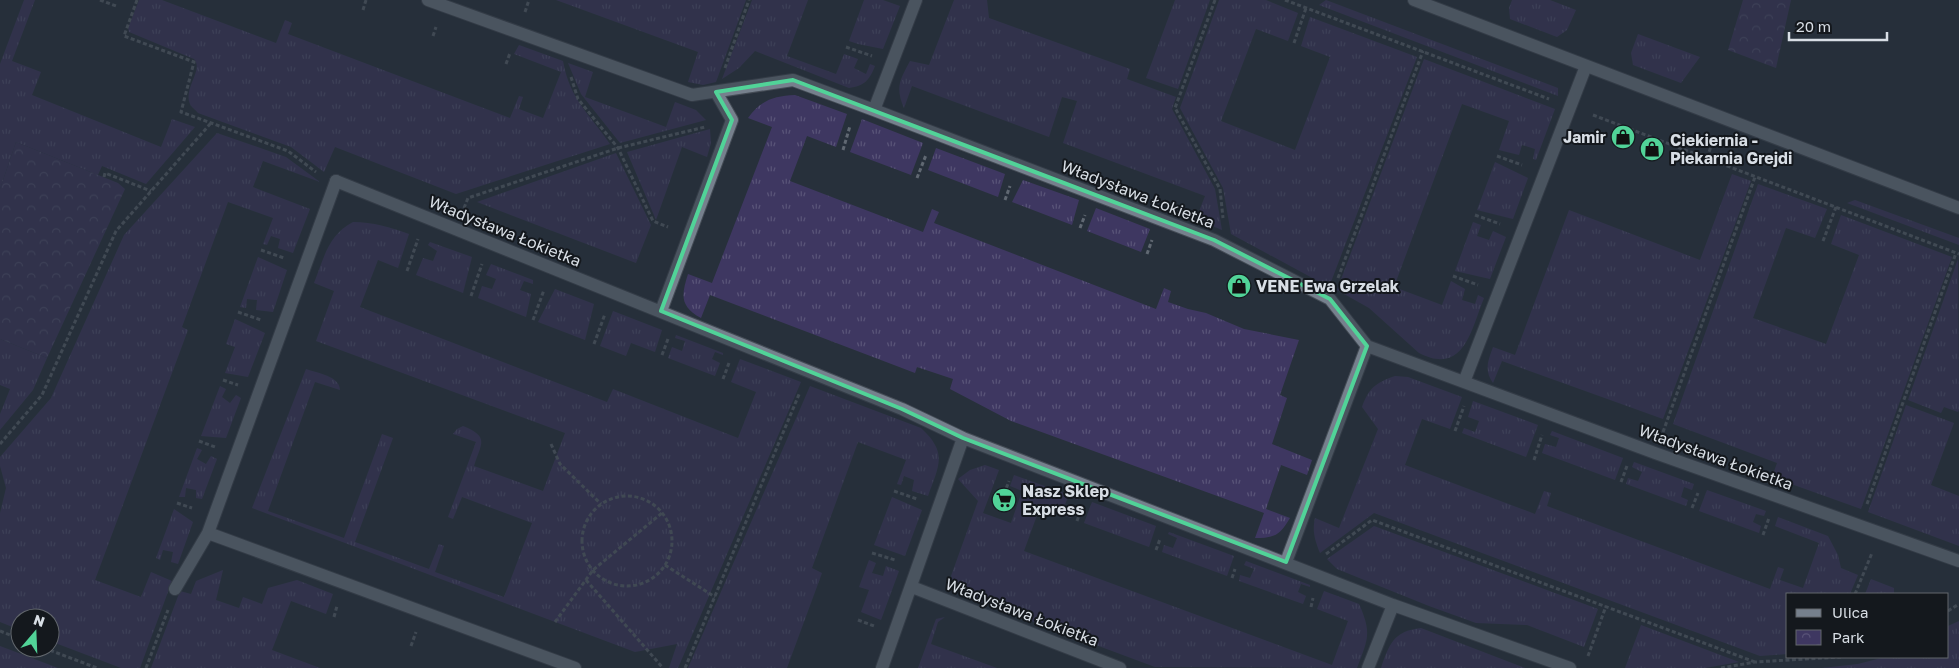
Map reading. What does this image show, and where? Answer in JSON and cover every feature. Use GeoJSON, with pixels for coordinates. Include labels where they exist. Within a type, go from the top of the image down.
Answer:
{"type":"FeatureCollection","features":[{"type":"Feature","properties":{"kind":"street","name":"Władysława Łokietka"},"geometry":{"type":"LineString","coordinates":[[428,0],[692,95],[793,80],[1226,246],[1330,300],[1367,346],[1656,453],[1959,561]]}},
{"type":"Feature","properties":{"kind":"street"},"geometry":{"type":"LineString","coordinates":[[874,110],[916,0]]}},
{"type":"Feature","properties":{"kind":"street"},"geometry":{"type":"LineString","coordinates":[[1414,0],[1959,208]]}},
{"type":"Feature","properties":{"kind":"street"},"geometry":{"type":"LineString","coordinates":[[1464,382],[1586,66]]}},
{"type":"Feature","properties":{"kind":"street"},"geometry":{"type":"LineString","coordinates":[[661,311],[732,120],[716,92]]}},
{"type":"Feature","properties":{"kind":"street","name":"Władysława Łokietka"},"geometry":{"type":"LineString","coordinates":[[336,181],[902,409],[963,438],[1393,605],[1570,668]]}},
{"type":"Feature","properties":{"kind":"street"},"geometry":{"type":"LineString","coordinates":[[175,589],[208,533],[336,181]]}},
{"type":"Feature","properties":{"kind":"street"},"geometry":{"type":"LineString","coordinates":[[1286,562],[1367,346]]}},
{"type":"Feature","properties":{"kind":"street"},"geometry":{"type":"LineString","coordinates":[[882,668],[963,438]]}},
{"type":"Feature","properties":{"kind":"street"},"geometry":{"type":"LineString","coordinates":[[208,533],[575,668]]}},
{"type":"Feature","properties":{"kind":"street","name":"Władysława Łokietka"},"geometry":{"type":"LineString","coordinates":[[912,587],[1120,668]]}},
{"type":"Feature","properties":{"kind":"street"},"geometry":{"type":"LineString","coordinates":[[1368,668],[1393,605]]}},
{"type":"Feature","properties":{"kind":"path"},"geometry":{"type":"LineString","coordinates":[[100,0],[116,6]]}},
{"type":"Feature","properties":{"kind":"path"},"geometry":{"type":"LineString","coordinates":[[136,0],[124,36],[194,62],[181,112],[288,151],[323,176],[336,181]]}},
{"type":"Feature","properties":{"kind":"path"},"geometry":{"type":"LineString","coordinates":[[363,10],[366,0]]}},
{"type":"Feature","properties":{"kind":"path"},"geometry":{"type":"LineString","coordinates":[[716,92],[749,0]]}},
{"type":"Feature","properties":{"kind":"path"},"geometry":{"type":"LineString","coordinates":[[1215,0],[1175,108],[1220,189],[1226,246]]}},
{"type":"Feature","properties":{"kind":"path"},"geometry":{"type":"LineString","coordinates":[[1285,0],[1958,254],[1859,526]]}},
{"type":"Feature","properties":{"kind":"path"},"geometry":{"type":"LineString","coordinates":[[1294,43],[1306,8]]}},
{"type":"Feature","properties":{"kind":"path"},"geometry":{"type":"LineString","coordinates":[[561,49],[578,99],[618,148],[653,221],[690,235]]}},
{"type":"Feature","properties":{"kind":"path"},"geometry":{"type":"LineString","coordinates":[[1330,300],[1423,52]]}},
{"type":"Feature","properties":{"kind":"path"},"geometry":{"type":"LineString","coordinates":[[456,229],[468,198],[618,148],[732,120]]}},
{"type":"Feature","properties":{"kind":"path"},"geometry":{"type":"LineString","coordinates":[[0,444],[42,395],[116,232],[210,123]]}},
{"type":"Feature","properties":{"kind":"path"},"geometry":{"type":"LineString","coordinates":[[1497,156],[1544,172]]}},
{"type":"Feature","properties":{"kind":"path"},"geometry":{"type":"LineString","coordinates":[[104,176],[105,173],[151,191]]}},
{"type":"Feature","properties":{"kind":"path"},"geometry":{"type":"LineString","coordinates":[[1656,453],[1755,177]]}},
{"type":"Feature","properties":{"kind":"path"},"geometry":{"type":"LineString","coordinates":[[1823,242],[1836,208]]}},
{"type":"Feature","properties":{"kind":"path"},"geometry":{"type":"LineString","coordinates":[[408,271],[426,217]]}},
{"type":"Feature","properties":{"kind":"path"},"geometry":{"type":"LineString","coordinates":[[471,296],[490,242]]}},
{"type":"Feature","properties":{"kind":"path"},"geometry":{"type":"LineString","coordinates":[[533,320],[552,267]]}},
{"type":"Feature","properties":{"kind":"path"},"geometry":{"type":"LineString","coordinates":[[594,344],[613,292]]}},
{"type":"Feature","properties":{"kind":"path"},"geometry":{"type":"LineString","coordinates":[[685,668],[809,371]]}},
{"type":"Feature","properties":{"kind":"path"},"geometry":{"type":"LineString","coordinates":[[551,444],[560,464],[601,504]]}},
{"type":"Feature","properties":{"kind":"path"},"geometry":{"type":"LineString","coordinates":[[630,496],[645,499],[658,507],[667,519],[672,533],[672,547],[668,561],[659,573],[647,582],[632,586],[618,586],[604,580],[593,570],[585,558],[582,542],[584,528],[590,514],[601,504],[615,498],[630,496]]}},
{"type":"Feature","properties":{"kind":"path"},"geometry":{"type":"LineString","coordinates":[[554,622],[593,570],[662,513]]}},
{"type":"Feature","properties":{"kind":"path"},"geometry":{"type":"LineString","coordinates":[[1311,607],[1324,556],[1372,520],[1755,662]]}},
{"type":"Feature","properties":{"kind":"path"},"geometry":{"type":"LineString","coordinates":[[1856,593],[1880,533]]}},
{"type":"Feature","properties":{"kind":"path"},"geometry":{"type":"LineString","coordinates":[[665,565],[715,596]]}},
{"type":"Feature","properties":{"kind":"path"},"geometry":{"type":"LineString","coordinates":[[586,580],[663,668]]}},
{"type":"Feature","properties":{"kind":"path"},"geometry":{"type":"LineString","coordinates":[[146,668],[175,589]]}},
{"type":"Feature","properties":{"kind":"path"},"geometry":{"type":"LineString","coordinates":[[1587,659],[1606,606]]}},
{"type":"Feature","properties":{"kind":"path"},"geometry":{"type":"LineString","coordinates":[[60,654],[97,668]]}},
{"type":"Feature","properties":{"kind":"path"},"geometry":{"type":"LineString","coordinates":[[1721,668],[1755,662],[1831,658]]}},
{"type":"Feature","properties":{"kind":"highlighted area"},"geometry":{"type":"Polygon","coordinates":[[[793,80],[1214,240],[1330,299],[1367,346],[1286,562],[963,438],[902,409],[661,311],[732,120],[716,92],[793,80]]]}},
{"type":"Feature","properties":{"kind":"green space"},"geometry":{"type":"Polygon","coordinates":[[[24,0],[35,0],[12,61],[41,72],[32,95],[161,147],[172,119],[195,127],[146,184],[102,166],[98,175],[16,142],[0,189],[0,64],[24,0]]]}},
{"type":"Feature","properties":{"kind":"green space"},"geometry":{"type":"Polygon","coordinates":[[[139,0],[162,0],[276,43],[285,20],[292,23],[288,34],[510,118],[519,96],[523,97],[519,109],[543,118],[561,72],[514,54],[519,45],[563,61],[575,96],[610,144],[456,194],[335,147],[324,172],[291,147],[198,113],[191,105],[189,98],[189,92],[197,68],[194,59],[129,32],[128,28],[139,0]]]}},
{"type":"Feature","properties":{"kind":"green space"},"geometry":{"type":"Polygon","coordinates":[[[556,0],[746,0],[716,82],[703,85],[688,82],[698,52],[556,0]]]}},
{"type":"Feature","properties":{"kind":"green space"},"geometry":{"type":"Polygon","coordinates":[[[752,0],[808,0],[787,56],[836,74],[844,54],[858,59],[854,68],[866,74],[870,64],[875,66],[871,75],[859,86],[849,88],[755,51],[739,68],[722,79],[752,0]]]}},
{"type":"Feature","properties":{"kind":"green space"},"geometry":{"type":"Polygon","coordinates":[[[864,0],[883,0],[900,6],[883,49],[849,41],[864,0]]]}},
{"type":"Feature","properties":{"kind":"green space"},"geometry":{"type":"Polygon","coordinates":[[[954,0],[987,0],[989,18],[1130,69],[1127,79],[1176,97],[1172,109],[1215,189],[1222,230],[1196,219],[1205,196],[1063,143],[1077,101],[1062,97],[1049,137],[912,86],[904,108],[899,89],[904,73],[910,61],[929,65],[954,0]]]}},
{"type":"Feature","properties":{"kind":"green space"},"geometry":{"type":"Polygon","coordinates":[[[1175,0],[1210,0],[1178,89],[1146,78],[1175,0]]]}},
{"type":"Feature","properties":{"kind":"green space"},"geometry":{"type":"Polygon","coordinates":[[[1219,0],[1266,0],[1298,13],[1288,41],[1256,29],[1221,121],[1295,150],[1330,57],[1301,46],[1310,17],[1417,57],[1329,287],[1231,234],[1223,188],[1180,108],[1219,0]]]}},
{"type":"Feature","properties":{"kind":"green space"},"geometry":{"type":"Polygon","coordinates":[[[1326,0],[1558,88],[1558,96],[1319,5],[1326,0]]]}},
{"type":"Feature","properties":{"kind":"green space"},"geometry":{"type":"Polygon","coordinates":[[[1512,0],[1550,0],[1576,10],[1567,30],[1557,37],[1510,19],[1509,8],[1512,0]]]}},
{"type":"Feature","properties":{"kind":"green space"},"geometry":{"type":"Polygon","coordinates":[[[1743,0],[1791,0],[1776,68],[1728,50],[1743,0]]]}},
{"type":"Feature","properties":{"kind":"green space"},"geometry":{"type":"Polygon","coordinates":[[[1638,34],[1700,57],[1681,83],[1633,65],[1631,53],[1638,34]]]}},
{"type":"Feature","properties":{"kind":"green space"},"geometry":{"type":"Polygon","coordinates":[[[1424,59],[1555,109],[1536,160],[1533,159],[1535,149],[1522,145],[1519,155],[1499,150],[1509,121],[1462,104],[1394,287],[1442,305],[1451,281],[1465,289],[1462,300],[1475,304],[1478,295],[1484,298],[1470,336],[1464,346],[1456,354],[1446,359],[1434,359],[1419,353],[1369,308],[1337,290],[1424,59]]]}},
{"type":"Feature","properties":{"kind":"green space"},"geometry":{"type":"Polygon","coordinates":[[[568,63],[593,72],[585,97],[666,127],[675,102],[696,110],[706,120],[620,143],[581,94],[568,63]]]}},
{"type":"Feature","properties":{"kind":"green space"},"geometry":{"type":"Polygon","coordinates":[[[795,95],[847,114],[836,147],[807,136],[790,181],[923,232],[932,209],[939,212],[934,223],[1156,309],[1164,288],[1171,291],[1168,302],[1206,313],[1244,329],[1299,340],[1280,395],[1287,398],[1272,444],[1312,460],[1307,475],[1281,465],[1266,509],[1290,518],[1280,532],[1268,537],[1255,538],[1264,513],[1011,421],[950,389],[953,379],[917,367],[915,373],[710,295],[701,318],[694,314],[684,300],[684,288],[688,274],[712,283],[772,127],[748,118],[768,100],[781,96],[795,95]]]}},
{"type":"Feature","properties":{"kind":"green space"},"geometry":{"type":"Polygon","coordinates":[[[862,119],[923,143],[911,175],[850,152],[862,119]]]}},
{"type":"Feature","properties":{"kind":"green space"},"geometry":{"type":"Polygon","coordinates":[[[710,129],[711,143],[707,157],[682,147],[656,220],[627,152],[710,129]]]}},
{"type":"Feature","properties":{"kind":"green space"},"geometry":{"type":"Polygon","coordinates":[[[217,133],[286,157],[320,182],[263,161],[253,187],[310,209],[293,253],[278,248],[280,239],[271,236],[267,245],[263,244],[273,218],[228,202],[182,327],[188,330],[95,580],[141,597],[151,572],[172,581],[140,668],[121,668],[60,645],[60,608],[10,608],[10,626],[0,622],[0,513],[6,488],[0,466],[0,457],[51,398],[124,235],[217,133]]]}},
{"type":"Feature","properties":{"kind":"green space"},"geometry":{"type":"Polygon","coordinates":[[[16,142],[118,183],[125,189],[47,358],[0,339],[0,189],[16,142]]]}},
{"type":"Feature","properties":{"kind":"green space"},"geometry":{"type":"Polygon","coordinates":[[[936,148],[1005,174],[998,197],[928,170],[936,148]]]}},
{"type":"Feature","properties":{"kind":"green space"},"geometry":{"type":"Polygon","coordinates":[[[616,153],[651,225],[636,263],[477,202],[616,153]]]}},
{"type":"Feature","properties":{"kind":"green space"},"geometry":{"type":"Polygon","coordinates":[[[1495,162],[1528,178],[1513,219],[1477,210],[1495,162]]]}},
{"type":"Feature","properties":{"kind":"green space"},"geometry":{"type":"Polygon","coordinates":[[[1732,174],[1751,181],[1663,419],[1502,361],[1493,383],[1488,374],[1488,361],[1493,347],[1515,355],[1569,210],[1700,260],[1732,174]]]}},
{"type":"Feature","properties":{"kind":"green space"},"geometry":{"type":"Polygon","coordinates":[[[1023,180],[1079,200],[1072,225],[1012,202],[1023,180]]]}},
{"type":"Feature","properties":{"kind":"green space"},"geometry":{"type":"Polygon","coordinates":[[[1758,184],[1827,209],[1815,238],[1786,228],[1753,318],[1826,344],[1859,255],[1831,244],[1841,215],[1952,257],[1861,509],[1772,477],[1777,463],[1673,424],[1758,184]]]}},
{"type":"Feature","properties":{"kind":"green space"},"geometry":{"type":"Polygon","coordinates":[[[1855,200],[1959,238],[1959,245],[1847,203],[1855,200]]]}},
{"type":"Feature","properties":{"kind":"green space"},"geometry":{"type":"Polygon","coordinates":[[[1096,208],[1150,229],[1141,252],[1087,231],[1096,208]]]}},
{"type":"Feature","properties":{"kind":"green space"},"geometry":{"type":"Polygon","coordinates":[[[353,222],[381,225],[409,234],[398,268],[378,260],[360,307],[607,402],[613,389],[738,438],[756,392],[731,382],[740,359],[801,382],[678,668],[669,668],[677,644],[635,652],[252,508],[306,369],[322,374],[336,381],[340,390],[315,382],[268,511],[344,538],[382,434],[393,438],[355,542],[429,569],[439,544],[444,546],[435,572],[504,597],[532,523],[462,497],[453,519],[448,517],[476,442],[453,434],[463,426],[472,430],[480,437],[481,446],[474,466],[543,491],[565,433],[316,341],[334,291],[314,283],[332,240],[353,222]]]}},
{"type":"Feature","properties":{"kind":"green space"},"geometry":{"type":"Polygon","coordinates":[[[1473,222],[1481,225],[1477,236],[1489,240],[1493,231],[1506,237],[1490,279],[1455,271],[1473,222]]]}},
{"type":"Feature","properties":{"kind":"green space"},"geometry":{"type":"Polygon","coordinates":[[[430,242],[472,257],[463,293],[416,275],[423,258],[433,261],[437,251],[428,245],[430,242]]]}},
{"type":"Feature","properties":{"kind":"green space"},"geometry":{"type":"Polygon","coordinates":[[[258,257],[287,270],[273,312],[256,310],[257,300],[247,299],[246,308],[240,307],[258,257]]]}},
{"type":"Feature","properties":{"kind":"green space"},"geometry":{"type":"Polygon","coordinates":[[[1958,259],[1959,410],[1958,412],[1944,407],[1941,413],[1908,400],[1958,259]]]}},
{"type":"Feature","properties":{"kind":"green space"},"geometry":{"type":"Polygon","coordinates":[[[491,264],[533,280],[533,284],[524,281],[520,290],[531,294],[526,317],[478,298],[482,286],[492,289],[496,279],[486,275],[491,264]]]}},
{"type":"Feature","properties":{"kind":"green space"},"geometry":{"type":"Polygon","coordinates":[[[555,289],[594,304],[585,340],[538,322],[555,289]]]}},
{"type":"Feature","properties":{"kind":"green space"},"geometry":{"type":"Polygon","coordinates":[[[613,311],[662,330],[655,352],[631,343],[626,356],[600,346],[613,311]]]}},
{"type":"Feature","properties":{"kind":"green space"},"geometry":{"type":"Polygon","coordinates":[[[235,319],[265,333],[248,377],[225,373],[235,347],[226,344],[235,319]]]}},
{"type":"Feature","properties":{"kind":"green space"},"geometry":{"type":"Polygon","coordinates":[[[676,335],[723,353],[723,355],[715,352],[712,359],[720,363],[715,376],[668,358],[672,347],[682,351],[685,341],[675,338],[676,335]]]}},
{"type":"Feature","properties":{"kind":"green space"},"geometry":{"type":"Polygon","coordinates":[[[0,339],[47,358],[33,390],[0,430],[0,414],[10,389],[0,385],[0,339]]]}},
{"type":"Feature","properties":{"kind":"green space"},"geometry":{"type":"Polygon","coordinates":[[[1395,376],[1408,377],[1462,397],[1450,429],[1422,419],[1405,465],[1535,514],[1544,491],[1551,493],[1547,506],[1770,589],[1778,567],[1784,569],[1780,580],[1803,588],[1819,543],[1775,526],[1778,517],[1828,536],[1838,555],[1841,568],[1858,575],[1850,593],[1786,593],[1786,654],[1760,656],[1374,513],[1320,553],[1314,536],[1315,518],[1339,528],[1378,429],[1362,407],[1370,391],[1382,381],[1395,376]]]}},
{"type":"Feature","properties":{"kind":"green space"},"geometry":{"type":"Polygon","coordinates":[[[220,386],[226,389],[222,397],[230,403],[236,395],[241,398],[226,438],[201,436],[220,386]]]}},
{"type":"Feature","properties":{"kind":"green space"},"geometry":{"type":"Polygon","coordinates":[[[810,386],[921,428],[935,445],[939,460],[928,496],[912,491],[914,480],[904,476],[901,485],[897,484],[906,460],[858,442],[812,568],[822,573],[787,668],[688,668],[810,386]]]}},
{"type":"Feature","properties":{"kind":"green space"},"geometry":{"type":"Polygon","coordinates":[[[1473,401],[1538,425],[1526,457],[1462,433],[1464,428],[1475,432],[1479,421],[1468,417],[1473,401]]]}},
{"type":"Feature","properties":{"kind":"green space"},"geometry":{"type":"Polygon","coordinates":[[[1906,405],[1954,423],[1931,485],[1959,496],[1959,546],[1868,512],[1906,405]]]}},
{"type":"Feature","properties":{"kind":"green space"},"geometry":{"type":"Polygon","coordinates":[[[1552,431],[1623,458],[1615,480],[1542,453],[1545,444],[1556,447],[1559,438],[1550,435],[1552,431]]]}},
{"type":"Feature","properties":{"kind":"green space"},"geometry":{"type":"Polygon","coordinates":[[[197,448],[202,450],[197,459],[206,464],[211,456],[217,459],[202,499],[196,498],[196,490],[186,488],[185,497],[179,497],[197,448]]]}},
{"type":"Feature","properties":{"kind":"green space"},"geometry":{"type":"Polygon","coordinates":[[[1634,462],[1694,484],[1692,490],[1684,487],[1681,497],[1688,500],[1686,506],[1626,484],[1628,478],[1638,481],[1642,472],[1632,467],[1634,462]]]}},
{"type":"Feature","properties":{"kind":"green space"},"geometry":{"type":"Polygon","coordinates":[[[985,465],[999,470],[983,513],[1011,523],[1022,491],[1010,486],[1014,475],[1078,498],[1078,500],[1068,497],[1064,507],[1074,511],[1071,518],[1040,507],[1024,551],[1332,665],[1348,621],[1317,609],[1324,591],[1359,604],[1366,622],[1367,636],[1357,668],[1155,667],[967,597],[958,590],[951,576],[978,501],[958,479],[970,470],[985,465]]]}},
{"type":"Feature","properties":{"kind":"green space"},"geometry":{"type":"Polygon","coordinates":[[[1707,490],[1766,511],[1764,516],[1756,514],[1753,522],[1761,526],[1759,533],[1699,511],[1707,490]]]}},
{"type":"Feature","properties":{"kind":"green space"},"geometry":{"type":"Polygon","coordinates":[[[892,497],[922,510],[905,556],[874,545],[892,497]]]}},
{"type":"Feature","properties":{"kind":"green space"},"geometry":{"type":"Polygon","coordinates":[[[1092,502],[1156,526],[1149,547],[1084,523],[1092,502]]]}},
{"type":"Feature","properties":{"kind":"green space"},"geometry":{"type":"Polygon","coordinates":[[[174,509],[193,522],[178,564],[171,562],[173,552],[163,550],[160,560],[156,558],[174,509]]]}},
{"type":"Feature","properties":{"kind":"green space"},"geometry":{"type":"Polygon","coordinates":[[[1374,526],[1598,609],[1584,647],[1527,625],[1476,623],[1337,569],[1327,559],[1374,526]]]}},
{"type":"Feature","properties":{"kind":"green space"},"geometry":{"type":"Polygon","coordinates":[[[1169,532],[1234,556],[1227,576],[1162,552],[1164,545],[1173,548],[1177,538],[1168,534],[1169,532]]]}},
{"type":"Feature","properties":{"kind":"green space"},"geometry":{"type":"Polygon","coordinates":[[[869,560],[876,563],[872,573],[883,576],[886,566],[899,571],[881,620],[861,612],[869,590],[859,587],[869,560]]]}},
{"type":"Feature","properties":{"kind":"green space"},"geometry":{"type":"Polygon","coordinates":[[[1246,561],[1310,585],[1310,587],[1301,584],[1298,592],[1306,596],[1303,604],[1239,581],[1240,575],[1250,578],[1254,569],[1244,565],[1246,561]]]}},
{"type":"Feature","properties":{"kind":"green space"},"geometry":{"type":"Polygon","coordinates":[[[223,570],[216,600],[239,608],[243,597],[262,604],[268,588],[297,580],[333,594],[326,614],[291,601],[272,650],[320,668],[151,668],[180,591],[191,594],[196,581],[223,570]]]}},
{"type":"Feature","properties":{"kind":"green space"},"geometry":{"type":"Polygon","coordinates":[[[1871,579],[1894,588],[1894,593],[1865,593],[1871,579]]]}},
{"type":"Feature","properties":{"kind":"green space"},"geometry":{"type":"Polygon","coordinates":[[[945,617],[938,622],[931,644],[997,668],[918,668],[936,619],[945,617]]]}},
{"type":"Feature","properties":{"kind":"green space"},"geometry":{"type":"Polygon","coordinates":[[[1959,621],[1959,668],[1822,668],[1858,664],[1881,658],[1949,658],[1949,626],[1959,621]]]}},
{"type":"Feature","properties":{"kind":"green space"},"geometry":{"type":"Polygon","coordinates":[[[1641,625],[1739,662],[1705,668],[1625,668],[1641,625]]]}},
{"type":"Feature","properties":{"kind":"green space"},"geometry":{"type":"Polygon","coordinates":[[[1421,628],[1525,668],[1381,668],[1390,646],[1398,636],[1404,632],[1421,628]]]}},
{"type":"Feature","properties":{"kind":"green space"},"geometry":{"type":"Polygon","coordinates":[[[0,646],[10,650],[10,658],[32,658],[58,668],[0,668],[0,646]]]}},
{"type":"Feature","properties":{"kind":"place","name":"Jamir"},"geometry":{"type":"Point","coordinates":[1623,137]}},
{"type":"Feature","properties":{"kind":"place","name":"Ciekiernia - Piekarnia Grejdi"},"geometry":{"type":"Point","coordinates":[1652,149]}},
{"type":"Feature","properties":{"kind":"place","name":"VENE Ewa Grzelak"},"geometry":{"type":"Point","coordinates":[1239,286]}},
{"type":"Feature","properties":{"kind":"place","name":"Nasz Sklep Express"},"geometry":{"type":"Point","coordinates":[1004,500]}}]}
